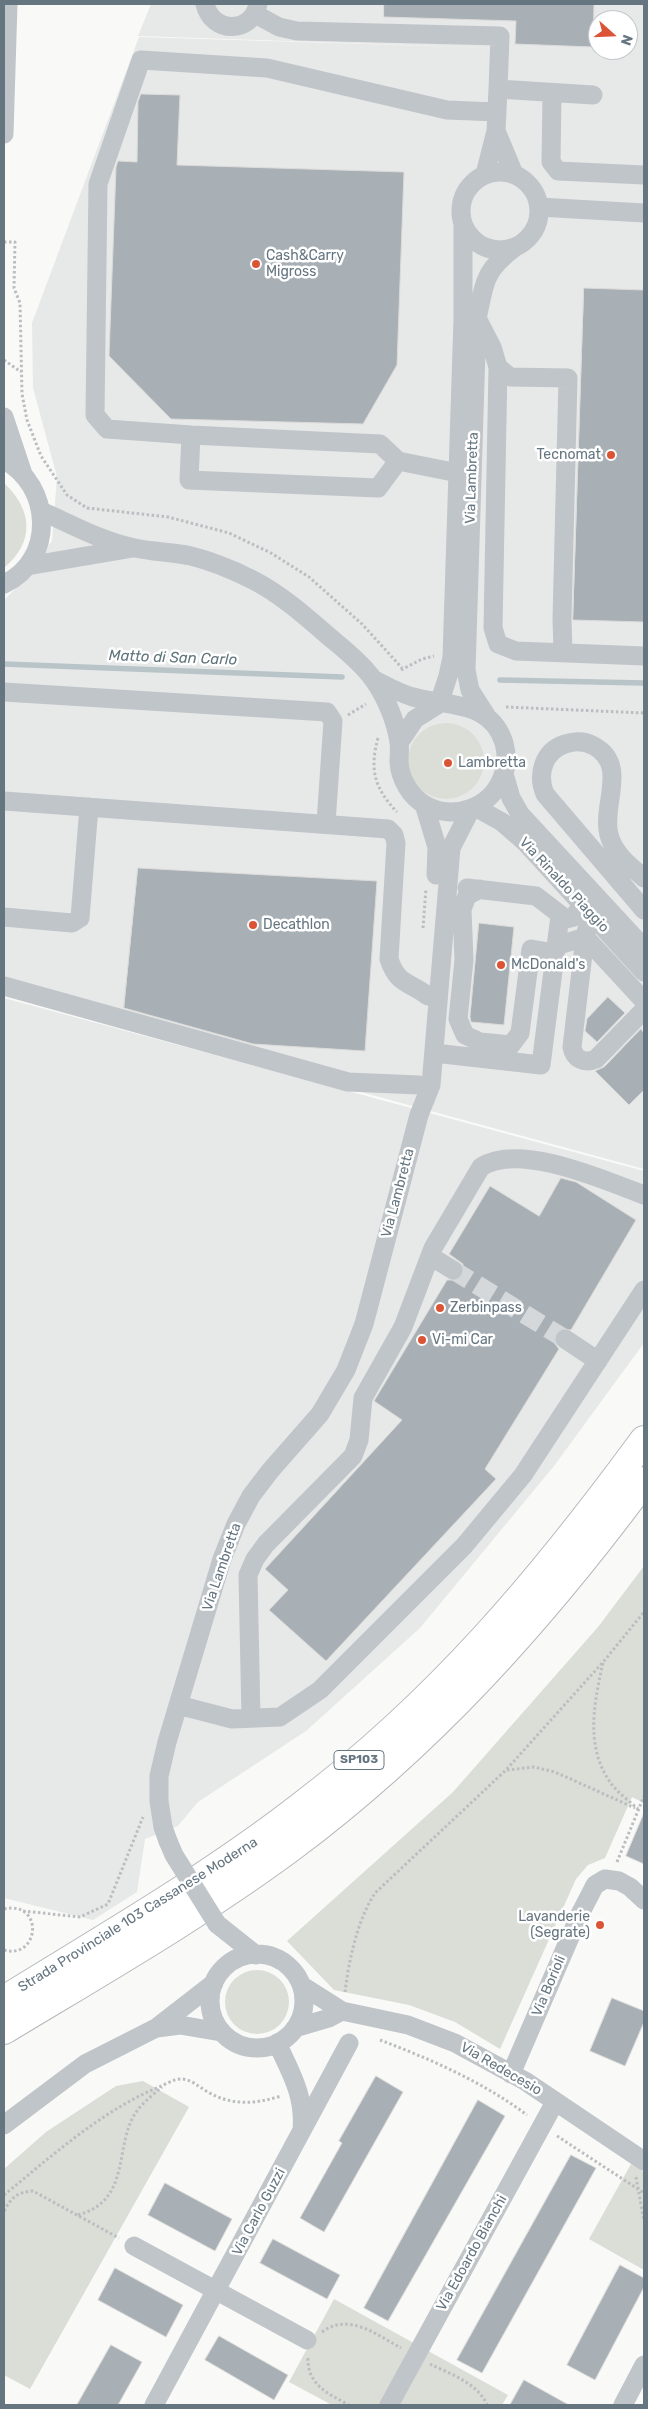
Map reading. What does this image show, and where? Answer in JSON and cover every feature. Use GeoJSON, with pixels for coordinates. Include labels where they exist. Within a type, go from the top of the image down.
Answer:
{"type":"FeatureCollection","features":[{"type":"Feature","properties":{"kind":"highway","name":"Strada Provinciale 103 Cassanese Moderna"},"geometry":{"type":"LineString","coordinates":[[4,2000],[226,1861],[302,1807],[350,1768],[442,1684],[497,1626],[566,1545],[644,1440]]}},
{"type":"Feature","properties":{"kind":"highway","name":"Strada Provinciale 103 Cassanese Moderna"},"geometry":{"type":"LineString","coordinates":[[4,2030],[237,1885],[289,1849],[363,1790],[455,1706],[520,1637],[581,1565],[644,1481]]}},
{"type":"Feature","properties":{"kind":"street"},"geometry":{"type":"LineString","coordinates":[[4,134],[8,4]]}},
{"type":"Feature","properties":{"kind":"street"},"geometry":{"type":"LineString","coordinates":[[205,4],[211,18],[226,27],[242,25],[257,9],[279,27],[296,32],[500,36],[496,132],[485,174],[497,171],[514,174],[530,185],[536,195],[539,207],[644,213]]}},
{"type":"Feature","properties":{"kind":"street"},"geometry":{"type":"LineString","coordinates":[[471,505],[465,481],[458,473],[398,461],[380,444],[107,429],[95,415],[98,184],[141,60],[267,68],[447,110],[496,112]]}},
{"type":"Feature","properties":{"kind":"street"},"geometry":{"type":"LineString","coordinates":[[498,89],[594,96]]}},
{"type":"Feature","properties":{"kind":"street"},"geometry":{"type":"LineString","coordinates":[[552,94],[551,162],[558,171],[644,175]]}},
{"type":"Feature","properties":{"kind":"street"},"geometry":{"type":"LineString","coordinates":[[496,132],[514,174]]}},
{"type":"Feature","properties":{"kind":"street","name":"Via Lambretta"},"geometry":{"type":"LineString","coordinates":[[440,704],[452,658],[463,319],[461,211],[462,200],[467,189],[485,174]]}},
{"type":"Feature","properties":{"kind":"street","name":"Via Lambretta"},"geometry":{"type":"LineString","coordinates":[[487,716],[470,690],[466,670],[477,319],[485,281],[494,263],[525,241],[533,232],[538,220],[539,207]]}},
{"type":"Feature","properties":{"kind":"street"},"geometry":{"type":"LineString","coordinates":[[462,223],[468,234],[477,243],[501,250],[514,248]]}},
{"type":"Feature","properties":{"kind":"street"},"geometry":{"type":"LineString","coordinates":[[477,319],[492,347],[498,366],[493,628],[498,644],[516,651],[644,656]]}},
{"type":"Feature","properties":{"kind":"street"},"geometry":{"type":"LineString","coordinates":[[498,366],[510,376],[568,378],[563,653]]}},
{"type":"Feature","properties":{"kind":"street"},"geometry":{"type":"LineString","coordinates":[[4,417],[23,474],[35,491],[42,511],[39,544],[27,566],[4,584]]}},
{"type":"Feature","properties":{"kind":"street"},"geometry":{"type":"LineString","coordinates":[[191,435],[189,480],[378,488],[398,461]]}},
{"type":"Feature","properties":{"kind":"street"},"geometry":{"type":"LineString","coordinates":[[4,460],[23,474]]}},
{"type":"Feature","properties":{"kind":"street"},"geometry":{"type":"LineString","coordinates":[[42,511],[84,530],[134,548],[191,556],[251,579],[280,596],[303,614],[373,679],[395,690],[440,704],[464,705],[487,716]]}},
{"type":"Feature","properties":{"kind":"street"},"geometry":{"type":"LineString","coordinates":[[27,566],[134,548]]}},
{"type":"Feature","properties":{"kind":"street"},"geometry":{"type":"LineString","coordinates":[[373,679],[389,710],[399,743],[399,765],[402,776],[407,787],[424,804],[447,812],[473,808],[492,794],[504,774]]}},
{"type":"Feature","properties":{"kind":"street"},"geometry":{"type":"LineString","coordinates":[[4,692],[327,712],[334,721],[326,823]]}},
{"type":"Feature","properties":{"kind":"street"},"geometry":{"type":"LineString","coordinates":[[399,743],[415,719],[440,704]]}},
{"type":"Feature","properties":{"kind":"street","name":"Via Rinaldo Piaggio"},"geometry":{"type":"LineString","coordinates":[[487,716],[495,725],[504,743],[506,762],[504,774],[511,798],[520,814],[644,948]]}},
{"type":"Feature","properties":{"kind":"street"},"geometry":{"type":"LineString","coordinates":[[644,878],[622,858],[609,835],[607,817],[613,776],[607,759],[597,748],[584,742],[568,743],[557,748],[546,759],[542,770],[542,784],[545,794],[644,910]]}},
{"type":"Feature","properties":{"kind":"street"},"geometry":{"type":"LineString","coordinates":[[4,801],[378,826],[391,831],[396,843],[389,959],[393,971],[403,982],[419,989],[428,996]]}},
{"type":"Feature","properties":{"kind":"street","name":"Via Lambretta"},"geometry":{"type":"LineString","coordinates":[[418,1115],[419,1085],[428,996],[437,847],[424,804]]}},
{"type":"Feature","properties":{"kind":"street"},"geometry":{"type":"LineString","coordinates":[[4,917],[72,923],[80,918],[89,807]]}},
{"type":"Feature","properties":{"kind":"street","name":"Via Lambretta"},"geometry":{"type":"LineString","coordinates":[[218,1977],[224,1944],[217,1924],[174,1855],[168,1841],[163,1828],[159,1801],[159,1776],[164,1754],[184,1706],[222,1559],[236,1524],[260,1483],[302,1437],[327,1405],[352,1356],[364,1324],[418,1115],[431,1085],[446,888],[451,848],[473,808]]}},
{"type":"Feature","properties":{"kind":"street","name":"Via Rinaldo Piaggio"},"geometry":{"type":"LineString","coordinates":[[473,808],[502,822],[525,842],[644,972]]}},
{"type":"Feature","properties":{"kind":"street"},"geometry":{"type":"LineString","coordinates":[[446,888],[480,889],[536,896],[566,919],[574,917],[586,908]]}},
{"type":"Feature","properties":{"kind":"street"},"geometry":{"type":"LineString","coordinates":[[480,889],[467,896],[462,909],[464,960],[458,1019],[465,1035],[480,1042],[511,1045],[520,1034],[531,949],[555,949],[585,937]]}},
{"type":"Feature","properties":{"kind":"street"},"geometry":{"type":"LineString","coordinates":[[586,908],[585,937],[572,1046],[574,1054],[586,1062],[596,1059],[644,1010]]}},
{"type":"Feature","properties":{"kind":"street"},"geometry":{"type":"LineString","coordinates":[[434,1053],[541,1065],[560,916]]}},
{"type":"Feature","properties":{"kind":"street"},"geometry":{"type":"LineString","coordinates":[[585,937],[644,1001]]}},
{"type":"Feature","properties":{"kind":"street"},"geometry":{"type":"LineString","coordinates":[[4,986],[348,1082],[419,1085]]}},
{"type":"Feature","properties":{"kind":"street"},"geometry":{"type":"LineString","coordinates":[[251,1718],[248,1575],[255,1559],[266,1544],[353,1456],[359,1440],[363,1398],[403,1327],[430,1256],[481,1167],[492,1160],[505,1158],[531,1160],[565,1166],[644,1195]]}},
{"type":"Feature","properties":{"kind":"street"},"geometry":{"type":"LineString","coordinates":[[430,1256],[453,1270]]}},
{"type":"Feature","properties":{"kind":"street"},"geometry":{"type":"LineString","coordinates":[[184,1706],[232,1719],[280,1718],[320,1690],[464,1546],[523,1475],[644,1290]]}},
{"type":"Feature","properties":{"kind":"street"},"geometry":{"type":"LineString","coordinates":[[565,1339],[598,1361]]}},
{"type":"Feature","properties":{"kind":"street"},"geometry":{"type":"LineString","coordinates":[[613,1879],[625,1884],[644,1900]]}},
{"type":"Feature","properties":{"kind":"street","name":"Via Borioli"},"geometry":{"type":"LineString","coordinates":[[511,2074],[587,1898],[595,1885],[613,1879]]}},
{"type":"Feature","properties":{"kind":"street","name":"Via Lambretta"},"geometry":{"type":"LineString","coordinates":[[217,1924],[256,1955]]}},
{"type":"Feature","properties":{"kind":"street"},"geometry":{"type":"LineString","coordinates":[[4,2125],[85,2064],[156,2028],[237,1959],[256,1955],[271,1957],[281,1961],[292,1971],[301,1986],[303,1997],[302,2012],[295,2028]]}},
{"type":"Feature","properties":{"kind":"street"},"geometry":{"type":"LineString","coordinates":[[218,1977],[210,2007],[213,2019],[222,2032],[233,2042],[248,2047],[265,2047],[277,2043],[295,2028],[329,2018],[343,2002]]}},
{"type":"Feature","properties":{"kind":"street","name":"Via Redecesio"},"geometry":{"type":"LineString","coordinates":[[301,1986],[455,2042],[511,2074],[638,2157]]}},
{"type":"Feature","properties":{"kind":"street"},"geometry":{"type":"LineString","coordinates":[[156,2028],[180,2025],[222,2032]]}},
{"type":"Feature","properties":{"kind":"street","name":"Via Carlo Guzzi"},"geometry":{"type":"LineString","coordinates":[[277,2043],[297,2086],[304,2111],[302,2133]]}},
{"type":"Feature","properties":{"kind":"street","name":"Via Carlo Guzzi"},"geometry":{"type":"LineString","coordinates":[[154,2405],[349,2043]]}},
{"type":"Feature","properties":{"kind":"street","name":"Via Edoardo Bianchi"},"geometry":{"type":"LineString","coordinates":[[389,2405],[555,2102]]}},
{"type":"Feature","properties":{"kind":"street"},"geometry":{"type":"LineString","coordinates":[[134,2246],[311,2343]]}},
{"type":"Feature","properties":{"kind":"street"},"geometry":{"type":"LineString","coordinates":[[622,2405],[644,2365]]}},
{"type":"Feature","properties":{"kind":"path"},"geometry":{"type":"LineString","coordinates":[[4,242],[15,242],[14,288],[20,303],[21,372],[27,420],[41,456],[66,495],[87,508],[168,517],[229,533],[272,553],[309,577],[362,624],[402,668]]}},
{"type":"Feature","properties":{"kind":"path"},"geometry":{"type":"LineString","coordinates":[[4,360],[21,372]]}},
{"type":"Feature","properties":{"kind":"path"},"geometry":{"type":"LineString","coordinates":[[500,703],[508,709],[644,713]]}},
{"type":"Feature","properties":{"kind":"path"},"geometry":{"type":"LineString","coordinates":[[343,2002],[348,1970],[365,1913],[375,1893],[506,1770],[604,1661],[644,1613]]}},
{"type":"Feature","properties":{"kind":"path"},"geometry":{"type":"LineString","coordinates":[[604,1661],[595,1697],[593,1735],[599,1760],[611,1782],[638,1809]]}},
{"type":"Feature","properties":{"kind":"path"},"geometry":{"type":"LineString","coordinates":[[506,1770],[534,1767],[555,1772],[638,1809]]}},
{"type":"Feature","properties":{"kind":"path"},"geometry":{"type":"LineString","coordinates":[[613,1879],[621,1849],[644,1796]]}},
{"type":"Feature","properties":{"kind":"path"},"geometry":{"type":"LineString","coordinates":[[4,1909],[10,1907],[23,1911],[80,1917],[108,1904],[143,1817],[159,1801]]}},
{"type":"Feature","properties":{"kind":"path"},"geometry":{"type":"LineString","coordinates":[[4,1950],[16,1951],[23,1948],[32,1936],[32,1923],[23,1911]]}},
{"type":"Feature","properties":{"kind":"path"},"geometry":{"type":"LineString","coordinates":[[376,2038],[424,2056],[465,2078],[520,2110],[644,2193]]}},
{"type":"Feature","properties":{"kind":"path"},"geometry":{"type":"LineString","coordinates":[[4,2195],[63,2147],[117,2108],[164,2085],[182,2079],[191,2081],[209,2093],[240,2104],[255,2103],[274,2098],[297,2086]]}},
{"type":"Feature","properties":{"kind":"path"},"geometry":{"type":"LineString","coordinates":[[78,2215],[90,2212],[103,2201],[120,2170],[126,2138],[137,2111],[164,2085]]}},
{"type":"Feature","properties":{"kind":"path"},"geometry":{"type":"LineString","coordinates":[[638,2157],[638,2190],[644,2221]]}},
{"type":"Feature","properties":{"kind":"path"},"geometry":{"type":"LineString","coordinates":[[18,2183],[21,2191]]}},
{"type":"Feature","properties":{"kind":"path"},"geometry":{"type":"LineString","coordinates":[[4,2211],[11,2199],[21,2191],[33,2190],[134,2246]]}},
{"type":"Feature","properties":{"kind":"path"},"geometry":{"type":"LineString","coordinates":[[349,2405],[317,2385],[310,2376],[307,2365],[311,2343],[338,2324],[361,2326],[472,2386],[481,2394],[487,2405]]}},
{"type":"Feature","properties":{"kind":"shaded area"},"geometry":{"type":"Polygon","coordinates":[[[151,4],[644,4],[644,1169],[4,995],[4,600],[18,586],[52,541],[57,477],[33,388],[32,323],[139,37],[526,49],[138,36],[151,4]]]}},
{"type":"Feature","properties":{"kind":"shaded area"},"geometry":{"type":"Polygon","coordinates":[[[4,483],[21,504],[26,526],[21,548],[4,568],[4,483]]]}},
{"type":"Feature","properties":{"kind":"shaded area"},"geometry":{"type":"Polygon","coordinates":[[[446,723],[460,726],[473,734],[481,747],[484,761],[481,775],[473,788],[460,796],[446,799],[432,796],[419,788],[411,775],[408,761],[411,747],[419,734],[432,726],[446,723]]]}},
{"type":"Feature","properties":{"kind":"shaded area"},"geometry":{"type":"Polygon","coordinates":[[[4,998],[644,1171],[644,1343],[554,1466],[420,1628],[306,1731],[198,1802],[178,1826],[145,1839],[137,1892],[93,1920],[4,1898],[4,998]]]}},
{"type":"Feature","properties":{"kind":"shaded area"},"geometry":{"type":"Polygon","coordinates":[[[644,1566],[644,1803],[632,1797],[605,1858],[588,1865],[576,1879],[500,2049],[455,2022],[409,2005],[334,1990],[287,1941],[453,1792],[598,1627],[644,1566]]]}},
{"type":"Feature","properties":{"kind":"shaded area"},"geometry":{"type":"Polygon","coordinates":[[[251,1970],[263,1970],[280,1979],[287,1990],[289,2002],[287,2014],[280,2025],[263,2034],[251,2034],[239,2029],[230,2020],[225,2008],[225,1996],[230,1984],[239,1975],[251,1970]]]}},
{"type":"Feature","properties":{"kind":"shaded area"},"geometry":{"type":"Polygon","coordinates":[[[143,2081],[189,2107],[30,2389],[4,2375],[4,2169],[46,2132],[116,2086],[143,2081]]]}},
{"type":"Feature","properties":{"kind":"shaded area"},"geometry":{"type":"Polygon","coordinates":[[[631,2164],[644,2172],[644,2270],[589,2239],[631,2164]]]}},
{"type":"Feature","properties":{"kind":"shaded area"},"geometry":{"type":"Polygon","coordinates":[[[334,2299],[508,2395],[502,2405],[332,2405],[289,2382],[334,2299]]]}},
{"type":"Feature","properties":{"kind":"building"},"geometry":{"type":"Polygon","coordinates":[[[384,4],[594,4],[594,10],[588,10],[588,47],[515,44],[516,21],[384,17],[384,4]]]}},
{"type":"Feature","properties":{"kind":"building","name":"Cash&Carry Migross"},"geometry":{"type":"Polygon","coordinates":[[[141,94],[180,95],[177,165],[404,172],[397,365],[363,424],[171,419],[109,356],[116,167],[118,161],[137,162],[138,102],[141,94]]]}},
{"type":"Feature","properties":{"kind":"building","name":"Tecnomat"},"geometry":{"type":"Polygon","coordinates":[[[584,288],[644,290],[644,622],[573,620],[584,288]]]}},
{"type":"Feature","properties":{"kind":"building","name":"Decathlon"},"geometry":{"type":"Polygon","coordinates":[[[138,868],[377,881],[365,1051],[253,1044],[124,1008],[138,868]]]}},
{"type":"Feature","properties":{"kind":"building"},"geometry":{"type":"Polygon","coordinates":[[[479,923],[514,927],[504,1025],[471,1022],[479,923]]]}},
{"type":"Feature","properties":{"kind":"building"},"geometry":{"type":"Polygon","coordinates":[[[608,997],[625,1013],[597,1042],[585,1031],[587,1019],[608,997]]]}},
{"type":"Feature","properties":{"kind":"building"},"geometry":{"type":"Polygon","coordinates":[[[641,1029],[644,1033],[644,1090],[629,1105],[595,1071],[604,1067],[641,1029]]]}},
{"type":"Feature","properties":{"kind":"building"},"geometry":{"type":"Polygon","coordinates":[[[561,1178],[576,1182],[636,1220],[571,1330],[560,1329],[555,1333],[555,1344],[559,1349],[485,1469],[496,1479],[326,1661],[269,1610],[288,1590],[265,1569],[402,1420],[374,1401],[447,1280],[458,1280],[463,1275],[463,1264],[449,1254],[490,1186],[539,1216],[561,1178]]]}},
{"type":"Feature","properties":{"kind":"building"},"geometry":{"type":"Polygon","coordinates":[[[644,1813],[644,1864],[626,1856],[644,1813]]]}},
{"type":"Feature","properties":{"kind":"building"},"geometry":{"type":"Polygon","coordinates":[[[612,1998],[644,2011],[644,2022],[625,2066],[590,2051],[612,1998]]]}},
{"type":"Feature","properties":{"kind":"building"},"geometry":{"type":"Polygon","coordinates":[[[376,2076],[403,2092],[324,2232],[300,2218],[342,2143],[339,2141],[376,2076]]]}},
{"type":"Feature","properties":{"kind":"building"},"geometry":{"type":"Polygon","coordinates":[[[478,2100],[505,2116],[388,2321],[364,2308],[478,2100]]]}},
{"type":"Feature","properties":{"kind":"building"},"geometry":{"type":"Polygon","coordinates":[[[571,2155],[596,2168],[482,2373],[457,2360],[571,2155]]]}},
{"type":"Feature","properties":{"kind":"building"},"geometry":{"type":"Polygon","coordinates":[[[165,2183],[232,2219],[215,2251],[148,2215],[165,2183]]]}},
{"type":"Feature","properties":{"kind":"building"},"geometry":{"type":"Polygon","coordinates":[[[273,2239],[340,2275],[327,2299],[260,2263],[273,2239]]]}},
{"type":"Feature","properties":{"kind":"building"},"geometry":{"type":"Polygon","coordinates":[[[620,2265],[644,2278],[644,2287],[595,2380],[567,2365],[620,2265]]]}},
{"type":"Feature","properties":{"kind":"building"},"geometry":{"type":"Polygon","coordinates":[[[115,2268],[183,2305],[166,2337],[98,2300],[115,2268]]]}},
{"type":"Feature","properties":{"kind":"building"},"geometry":{"type":"Polygon","coordinates":[[[219,2336],[288,2375],[274,2400],[205,2360],[219,2336]]]}},
{"type":"Feature","properties":{"kind":"building"},"geometry":{"type":"Polygon","coordinates":[[[111,2345],[142,2362],[118,2405],[77,2405],[111,2345]]]}},
{"type":"Feature","properties":{"kind":"building"},"geometry":{"type":"Polygon","coordinates":[[[524,2380],[569,2405],[510,2405],[524,2380]]]}},
{"type":"Feature","properties":{"kind":"waterway","name":"Matto di San Carlo"},"geometry":{"type":"LineString","coordinates":[[4,664],[342,677]]}},
{"type":"Feature","properties":{"kind":"waterway","name":"Matto di San Carlo"},"geometry":{"type":"LineString","coordinates":[[500,680],[644,683]]}},
{"type":"Feature","properties":{"kind":"tunnel"},"geometry":{"type":"LineString","coordinates":[[453,1270],[565,1339]]}},
{"type":"Feature","properties":{"kind":"place","name":"Cash&Carry Migross"},"geometry":{"type":"Point","coordinates":[256,264]}},
{"type":"Feature","properties":{"kind":"place","name":"Tecnomat"},"geometry":{"type":"Point","coordinates":[611,455]}},
{"type":"Feature","properties":{"kind":"place","name":"Lambretta"},"geometry":{"type":"Point","coordinates":[448,763]}},
{"type":"Feature","properties":{"kind":"place","name":"Decathlon"},"geometry":{"type":"Point","coordinates":[253,925]}},
{"type":"Feature","properties":{"kind":"place","name":"McDonald's"},"geometry":{"type":"Point","coordinates":[501,965]}},
{"type":"Feature","properties":{"kind":"place","name":"Zerbinpass"},"geometry":{"type":"Point","coordinates":[440,1308]}},
{"type":"Feature","properties":{"kind":"place","name":"Vi-mi Car"},"geometry":{"type":"Point","coordinates":[422,1340]}},
{"type":"Feature","properties":{"kind":"place","name":"Lavanderie (Segrate)"},"geometry":{"type":"Point","coordinates":[600,1925]}}]}
